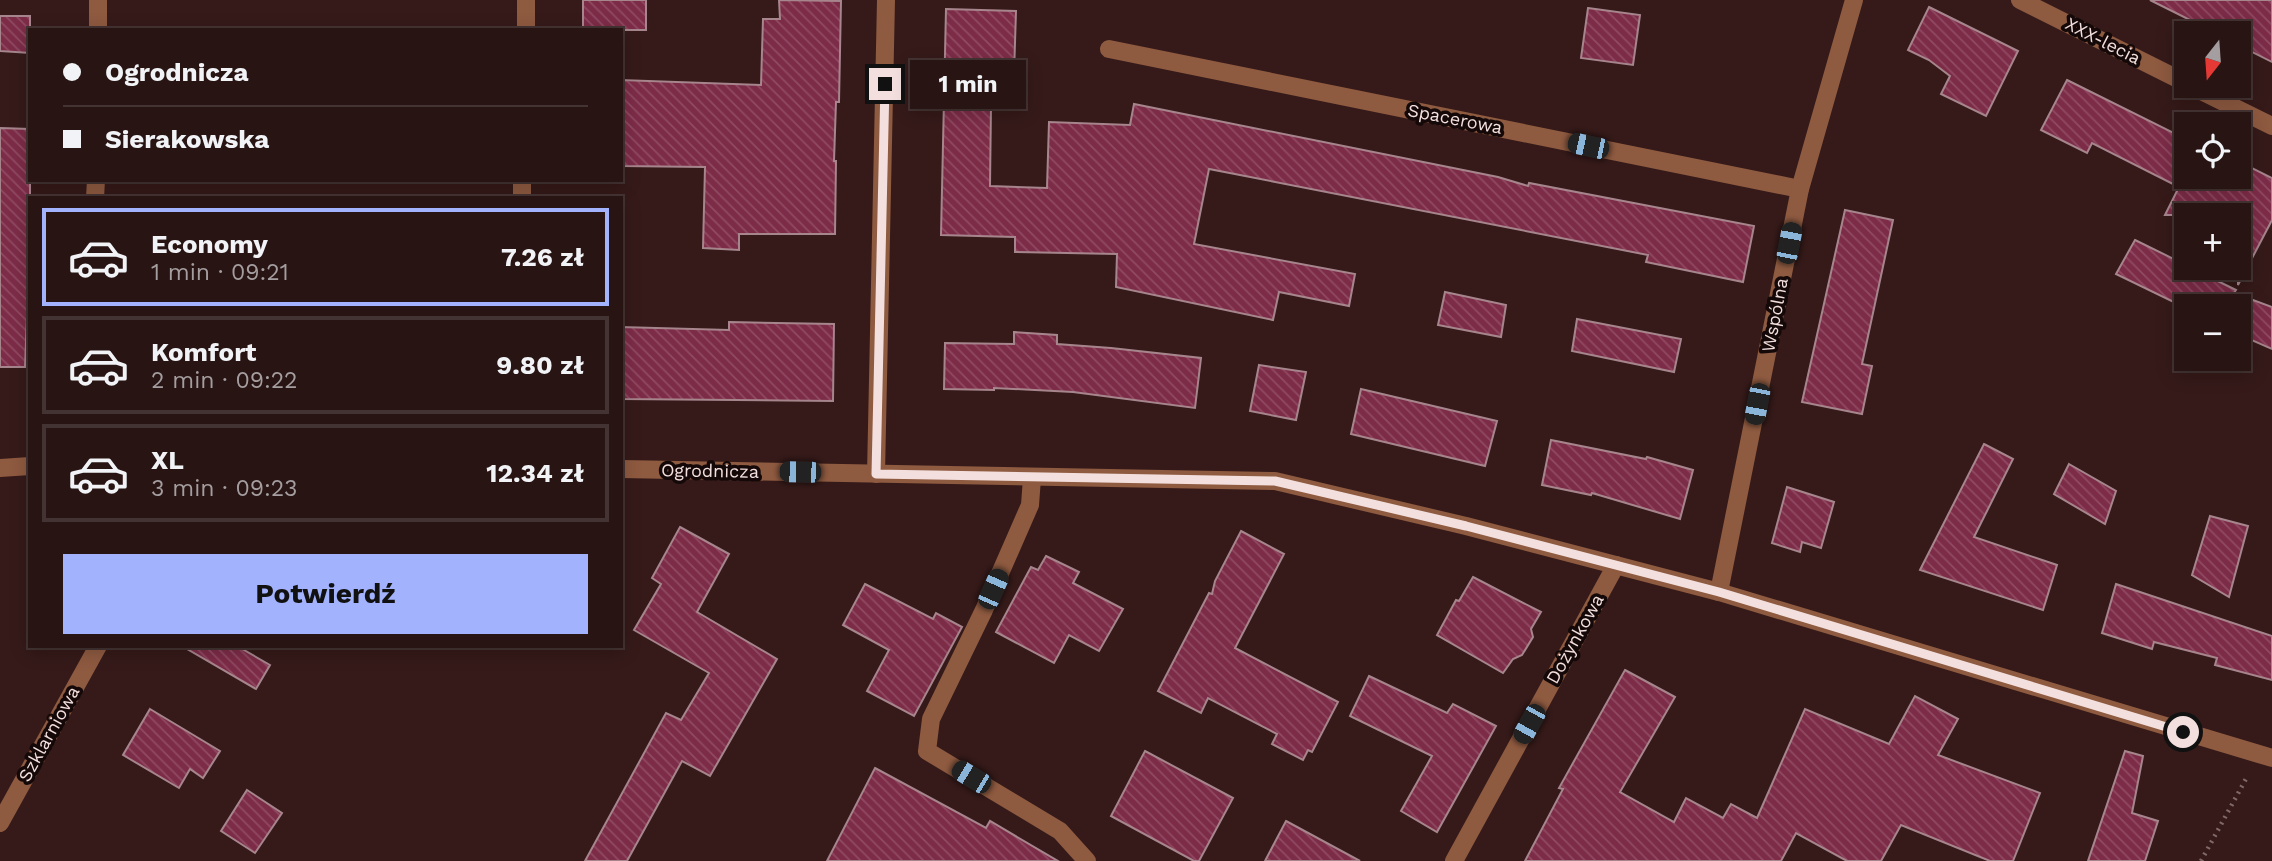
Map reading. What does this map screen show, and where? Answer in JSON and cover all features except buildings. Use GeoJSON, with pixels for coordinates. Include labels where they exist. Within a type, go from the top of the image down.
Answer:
{"type":"FeatureCollection","features":[{"type":"Feature","properties":{"kind":"street"},"geometry":{"type":"LineString","coordinates":[[98,0],[98,28]]}},
{"type":"Feature","properties":{"kind":"street"},"geometry":{"type":"LineString","coordinates":[[526,0],[526,28]]}},
{"type":"Feature","properties":{"kind":"street"},"geometry":{"type":"LineString","coordinates":[[876,474],[886,0]]}},
{"type":"Feature","properties":{"kind":"street","name":"Wspólna"},"geometry":{"type":"LineString","coordinates":[[1719,592],[1800,189],[1854,0]]}},
{"type":"Feature","properties":{"kind":"street","name":"XXX-lecia"},"geometry":{"type":"LineString","coordinates":[[2020,0],[2174,77]]}},
{"type":"Feature","properties":{"kind":"street","name":"Spacerowa"},"geometry":{"type":"LineString","coordinates":[[1110,49],[1800,189]]}},
{"type":"Feature","properties":{"kind":"street"},"geometry":{"type":"LineString","coordinates":[[2215,98],[2272,127]]}},
{"type":"Feature","properties":{"kind":"street"},"geometry":{"type":"LineString","coordinates":[[0,468],[28,466]]}},
{"type":"Feature","properties":{"kind":"street","name":"Ogrodnicza"},"geometry":{"type":"LineString","coordinates":[[623,469],[1275,481],[1719,592],[2264,756]]}},
{"type":"Feature","properties":{"kind":"street"},"geometry":{"type":"LineString","coordinates":[[1032,478],[1030,505],[984,610],[931,719],[927,751],[1060,831],[1087,861]]}},
{"type":"Feature","properties":{"kind":"street","name":"Dożynkowa"},"geometry":{"type":"LineString","coordinates":[[1454,861],[1616,565]]}},
{"type":"Feature","properties":{"kind":"street","name":"Szklarniowa"},"geometry":{"type":"LineString","coordinates":[[0,823],[97,648]]}},
{"type":"Feature","properties":{"kind":"path"},"geometry":{"type":"LineString","coordinates":[[2201,861],[2242,788],[2264,756]]}},
{"type":"Feature","properties":{"kind":"route"},"geometry":{"type":"LineString","coordinates":[[885,84],[876,474],[1275,481],[1466,526],[1719,592],[2183,732]]}}]}
